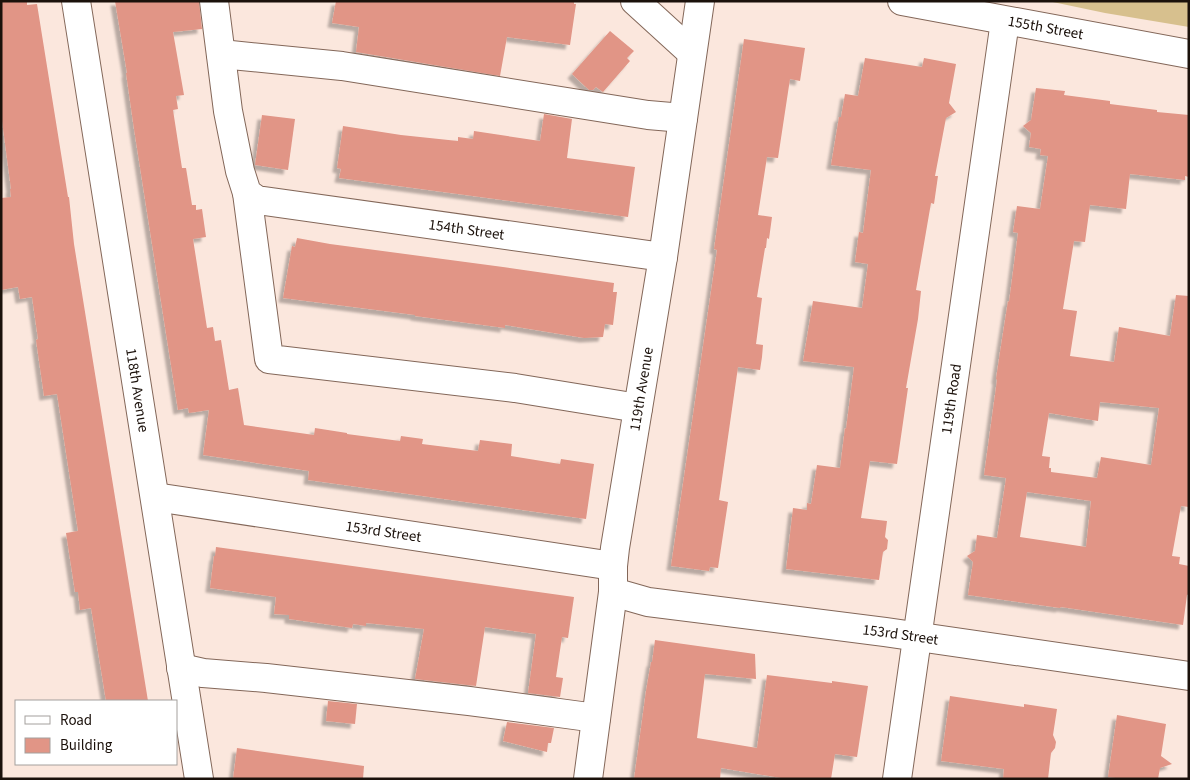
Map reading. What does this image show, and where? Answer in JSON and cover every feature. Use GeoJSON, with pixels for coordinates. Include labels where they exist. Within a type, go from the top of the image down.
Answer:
{"type":"FeatureCollection","features":[{"type":"Feature","properties":{"kind":"street","name":"118th Avenue"},"geometry":{"type":"LineString","coordinates":[[76,1],[199,779]]}},
{"type":"Feature","properties":{"kind":"street"},"geometry":{"type":"LineString","coordinates":[[214,1],[228,111],[240,171],[259,198],[269,359],[515,388],[638,408]]}},
{"type":"Feature","properties":{"kind":"street"},"geometry":{"type":"LineString","coordinates":[[635,1],[692,53]]}},
{"type":"Feature","properties":{"kind":"street","name":"119th Avenue"},"geometry":{"type":"LineString","coordinates":[[588,779],[613,579],[616,539],[663,257],[700,1]]}},
{"type":"Feature","properties":{"kind":"street","name":"155th Street"},"geometry":{"type":"LineString","coordinates":[[902,1],[1189,54]]}},
{"type":"Feature","properties":{"kind":"street","name":"119th Road"},"geometry":{"type":"LineString","coordinates":[[897,779],[1005,21]]}},
{"type":"Feature","properties":{"kind":"street"},"geometry":{"type":"LineString","coordinates":[[221,54],[342,66],[648,115],[683,118]]}},
{"type":"Feature","properties":{"kind":"street","name":"154th Street"},"geometry":{"type":"LineString","coordinates":[[259,198],[663,257]]}},
{"type":"Feature","properties":{"kind":"street","name":"153rd Street"},"geometry":{"type":"LineString","coordinates":[[155,497],[613,579],[648,602],[885,632],[1189,676]]}},
{"type":"Feature","properties":{"kind":"street"},"geometry":{"type":"LineString","coordinates":[[181,668],[203,673],[266,678],[469,701],[596,718]]}},
{"type":"Feature","properties":{"kind":"shaded area"},"geometry":{"type":"Polygon","coordinates":[[[1048,1],[1189,1],[1189,27],[1105,13],[1048,1]]]}},
{"type":"Feature","properties":{"kind":"building"},"geometry":{"type":"Polygon","coordinates":[[[1,1],[27,1],[27,5],[37,4],[148,700],[106,700],[91,608],[80,610],[78,592],[75,592],[66,533],[78,531],[57,394],[44,396],[32,297],[20,299],[18,287],[1,290],[1,198],[11,197],[11,189],[1,113],[1,1]]]}},
{"type":"Feature","properties":{"kind":"building"},"geometry":{"type":"Polygon","coordinates":[[[115,1],[199,1],[202,29],[173,32],[184,95],[176,96],[178,109],[173,110],[182,168],[186,168],[192,205],[196,205],[196,210],[202,209],[206,237],[193,239],[207,328],[213,327],[215,341],[221,340],[229,390],[238,388],[244,425],[314,435],[315,428],[400,441],[401,436],[423,439],[422,444],[478,451],[480,440],[512,444],[511,456],[560,464],[561,459],[594,464],[586,519],[308,480],[309,471],[203,455],[209,410],[189,413],[188,408],[178,410],[115,1]]]}},
{"type":"Feature","properties":{"kind":"building"},"geometry":{"type":"Polygon","coordinates":[[[336,1],[574,1],[574,4],[576,4],[570,45],[507,37],[500,76],[356,52],[359,27],[332,23],[336,1]]]}},
{"type":"Feature","properties":{"kind":"building"},"geometry":{"type":"Polygon","coordinates":[[[610,31],[634,51],[627,58],[630,61],[603,92],[596,87],[593,90],[589,90],[572,74],[610,31]]]}},
{"type":"Feature","properties":{"kind":"building"},"geometry":{"type":"Polygon","coordinates":[[[744,39],[805,48],[800,81],[790,79],[778,158],[767,157],[758,215],[772,217],[757,297],[762,298],[756,344],[763,345],[762,357],[760,370],[738,367],[719,500],[728,502],[718,568],[710,567],[709,571],[671,566],[717,250],[714,249],[744,39]]]}},
{"type":"Feature","properties":{"kind":"building"},"geometry":{"type":"Polygon","coordinates":[[[865,58],[922,67],[924,58],[956,64],[949,103],[956,112],[946,118],[935,176],[938,176],[934,204],[931,203],[916,290],[921,291],[918,319],[906,388],[908,388],[897,464],[870,461],[861,518],[887,521],[885,537],[888,540],[887,549],[883,552],[879,580],[786,569],[793,508],[807,510],[807,503],[811,504],[817,465],[840,468],[854,367],[803,361],[813,301],[862,308],[868,264],[855,262],[859,232],[863,233],[871,170],[831,165],[845,94],[858,96],[865,58]]]}},
{"type":"Feature","properties":{"kind":"building"},"geometry":{"type":"Polygon","coordinates":[[[1036,88],[1065,91],[1064,95],[1110,101],[1110,104],[1189,115],[1189,177],[1185,176],[1185,180],[1130,174],[1126,209],[1090,205],[1085,242],[1074,241],[1063,309],[1077,311],[1070,356],[1114,362],[1119,327],[1170,336],[1176,295],[1189,296],[1189,507],[1181,506],[1172,556],[1180,557],[1179,564],[1189,566],[1189,594],[1187,595],[1183,625],[968,595],[973,562],[967,556],[975,551],[977,535],[997,538],[1006,478],[984,475],[1018,233],[1013,232],[1017,206],[1040,209],[1048,156],[1040,155],[1041,149],[1029,147],[1031,133],[1023,126],[1031,120],[1036,88]],[[1100,402],[1098,421],[1049,413],[1042,456],[1050,457],[1049,468],[1051,468],[1051,472],[1097,478],[1101,457],[1151,465],[1159,408],[1100,402]],[[1027,492],[1020,537],[1086,547],[1091,501],[1027,492]]]}},
{"type":"Feature","properties":{"kind":"building"},"geometry":{"type":"Polygon","coordinates":[[[544,114],[572,119],[567,158],[635,167],[628,217],[339,178],[341,169],[337,168],[343,126],[458,141],[458,137],[473,139],[474,131],[540,141],[544,114]]]}},
{"type":"Feature","properties":{"kind":"building"},"geometry":{"type":"Polygon","coordinates":[[[262,115],[295,119],[288,170],[255,165],[262,115]]]}},
{"type":"Feature","properties":{"kind":"building"},"geometry":{"type":"Polygon","coordinates":[[[297,238],[614,283],[613,292],[617,292],[613,325],[605,324],[603,337],[584,338],[505,325],[505,328],[283,298],[292,246],[295,247],[297,238]]]}},
{"type":"Feature","properties":{"kind":"building"},"geometry":{"type":"Polygon","coordinates":[[[216,547],[574,597],[568,638],[562,637],[556,677],[563,678],[560,697],[528,693],[536,634],[485,627],[476,686],[415,679],[424,629],[366,623],[366,626],[353,624],[352,628],[289,619],[289,615],[274,614],[276,597],[210,588],[216,547]]]}},
{"type":"Feature","properties":{"kind":"building"},"geometry":{"type":"Polygon","coordinates":[[[655,640],[755,654],[756,679],[705,674],[697,738],[757,748],[767,675],[868,686],[857,757],[835,754],[831,779],[787,779],[721,768],[720,779],[634,779],[655,640]]]}},
{"type":"Feature","properties":{"kind":"building"},"geometry":{"type":"Polygon","coordinates":[[[950,696],[1024,707],[1024,704],[1057,709],[1053,735],[1056,742],[1055,748],[1051,753],[1048,779],[1003,779],[1004,769],[941,761],[950,696]]]}},
{"type":"Feature","properties":{"kind":"building"},"geometry":{"type":"Polygon","coordinates":[[[328,701],[357,704],[355,724],[326,721],[328,701]]]}},
{"type":"Feature","properties":{"kind":"building"},"geometry":{"type":"Polygon","coordinates":[[[1117,715],[1166,724],[1161,756],[1172,764],[1160,768],[1158,779],[1108,777],[1117,715]]]}},
{"type":"Feature","properties":{"kind":"building"},"geometry":{"type":"Polygon","coordinates":[[[507,722],[554,728],[551,743],[548,743],[547,752],[503,741],[507,722]]]}},
{"type":"Feature","properties":{"kind":"building"},"geometry":{"type":"Polygon","coordinates":[[[237,748],[364,766],[363,779],[233,779],[237,748]]]}}]}
